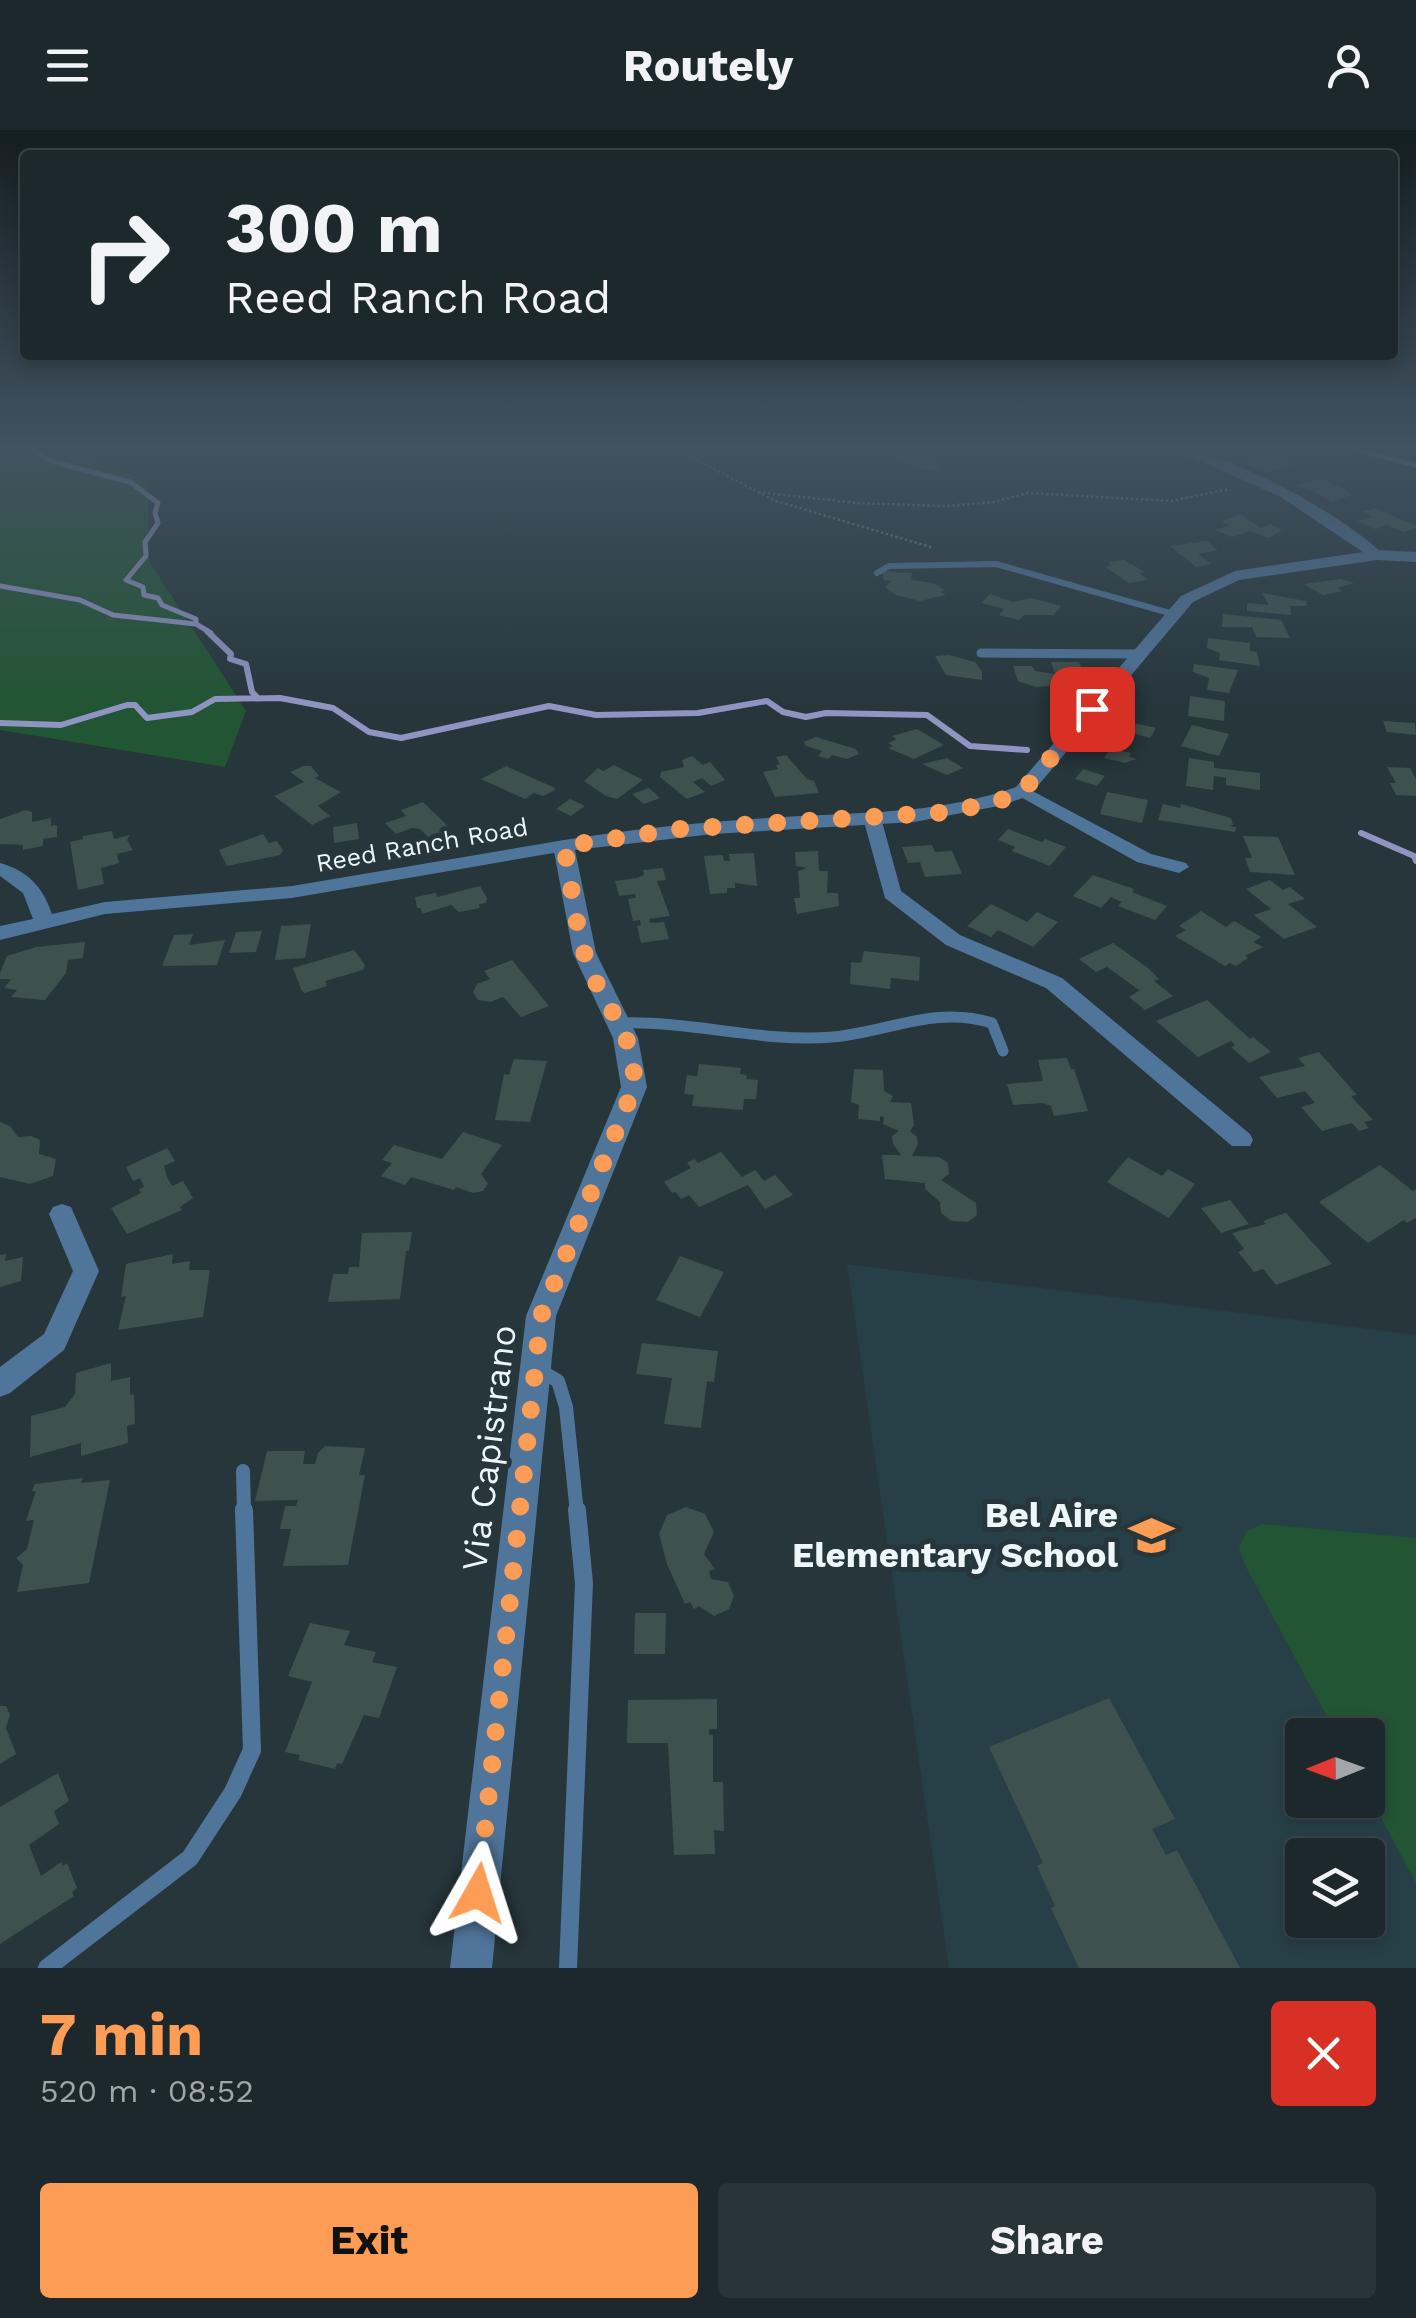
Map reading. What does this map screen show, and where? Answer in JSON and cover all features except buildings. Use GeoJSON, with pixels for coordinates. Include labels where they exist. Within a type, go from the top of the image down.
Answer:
{"type":"FeatureCollection","features":[{"type":"Feature","properties":{"kind":"street"},"geometry":{"type":"LineString","coordinates":[[1351,536],[1377,555]]}},
{"type":"Feature","properties":{"kind":"street"},"geometry":{"type":"LineString","coordinates":[[1180,868],[1144,858],[1023,791],[1187,599],[1235,576],[1377,555],[1416,557]]}},
{"type":"Feature","properties":{"kind":"street","name":"Reed Ranch Road"},"geometry":{"type":"LineString","coordinates":[[0,933],[105,908],[306,890],[679,829],[950,812],[1023,791]]}},
{"type":"Feature","properties":{"kind":"street"},"geometry":{"type":"LineString","coordinates":[[872,818],[892,894],[953,940],[1054,983],[1240,1140]]}},
{"type":"Feature","properties":{"kind":"street","name":"Via Capistrano"},"geometry":{"type":"LineString","coordinates":[[471,1968],[541,1316],[634,1087],[635,1058],[587,962],[564,846]]}},
{"type":"Feature","properties":{"kind":"street"},"geometry":{"type":"LineString","coordinates":[[0,869],[24,880],[40,900],[44,921]]}},
{"type":"Feature","properties":{"kind":"street"},"geometry":{"type":"LineString","coordinates":[[0,1384],[54,1342],[86,1271],[62,1214]]}},
{"type":"Feature","properties":{"kind":"lane"},"geometry":{"type":"LineString","coordinates":[[877,573],[889,566],[996,564],[1174,614]]}},
{"type":"Feature","properties":{"kind":"lane"},"geometry":{"type":"LineString","coordinates":[[981,653],[1139,654]]}},
{"type":"Feature","properties":{"kind":"lane"},"geometry":{"type":"LineString","coordinates":[[618,1023],[656,1020],[794,1038],[860,1034],[902,1019],[978,1017],[992,1024],[1003,1051]]}},
{"type":"Feature","properties":{"kind":"lane"},"geometry":{"type":"LineString","coordinates":[[535,1368],[558,1381],[566,1407],[584,1583],[568,1968]]}},
{"type":"Feature","properties":{"kind":"lane"},"geometry":{"type":"LineString","coordinates":[[47,1968],[190,1858],[233,1792],[252,1750],[243,1471]]}},
{"type":"Feature","properties":{"kind":"path"},"geometry":{"type":"LineString","coordinates":[[891,536],[947,551]]}},
{"type":"Feature","properties":{"kind":"shaded area","name":"Bel Aire Elementary School"},"geometry":{"type":"Polygon","coordinates":[[[847,1264],[1416,1335],[1416,1968],[949,1968],[847,1264]]]}},
{"type":"Feature","properties":{"kind":"green space"},"geometry":{"type":"Polygon","coordinates":[[[0,536],[149,536],[149,561],[246,711],[225,767],[0,730],[0,536]]]}},
{"type":"Feature","properties":{"kind":"green space"},"geometry":{"type":"Polygon","coordinates":[[[1262,1524],[1416,1538],[1416,1883],[1381,1818],[1385,1818],[1385,1718],[1328,1718],[1246,1567],[1239,1549],[1246,1532],[1262,1524]]]}},
{"type":"Feature","properties":{"kind":"waterway"},"geometry":{"type":"LineString","coordinates":[[149,536],[145,542],[146,556],[126,580],[143,587],[144,595],[158,598],[162,605],[196,619],[196,624]]}},
{"type":"Feature","properties":{"kind":"waterway"},"geometry":{"type":"LineString","coordinates":[[0,586],[80,600],[113,615],[196,624]]}},
{"type":"Feature","properties":{"kind":"waterway"},"geometry":{"type":"LineString","coordinates":[[196,624],[211,633]]}},
{"type":"Feature","properties":{"kind":"waterway"},"geometry":{"type":"LineString","coordinates":[[207,631],[231,654],[230,659],[246,664],[252,692],[257,697]]}},
{"type":"Feature","properties":{"kind":"waterway"},"geometry":{"type":"LineString","coordinates":[[0,723],[61,725],[127,705],[135,705],[147,718],[192,712],[215,699],[280,698],[333,708],[369,732],[401,738],[549,706],[596,715],[698,713],[767,701],[783,712],[806,717],[826,713],[927,715],[970,746],[1027,750]]}},
{"type":"Feature","properties":{"kind":"waterway"},"geometry":{"type":"LineString","coordinates":[[1361,833],[1414,856],[1416,861]]}},
{"type":"Feature","properties":{"kind":"place","name":"Bel Aire Elementary School"},"geometry":{"type":"Point","coordinates":[1151,1535]}},
{"type":"Feature","properties":{"kind":"route"},"geometry":{"type":"LineString","coordinates":[[478,1893],[541,1316],[634,1087],[635,1058],[626,1034],[587,962],[564,846],[643,832],[950,812],[1001,800],[1023,791],[1092,709]]}}]}
